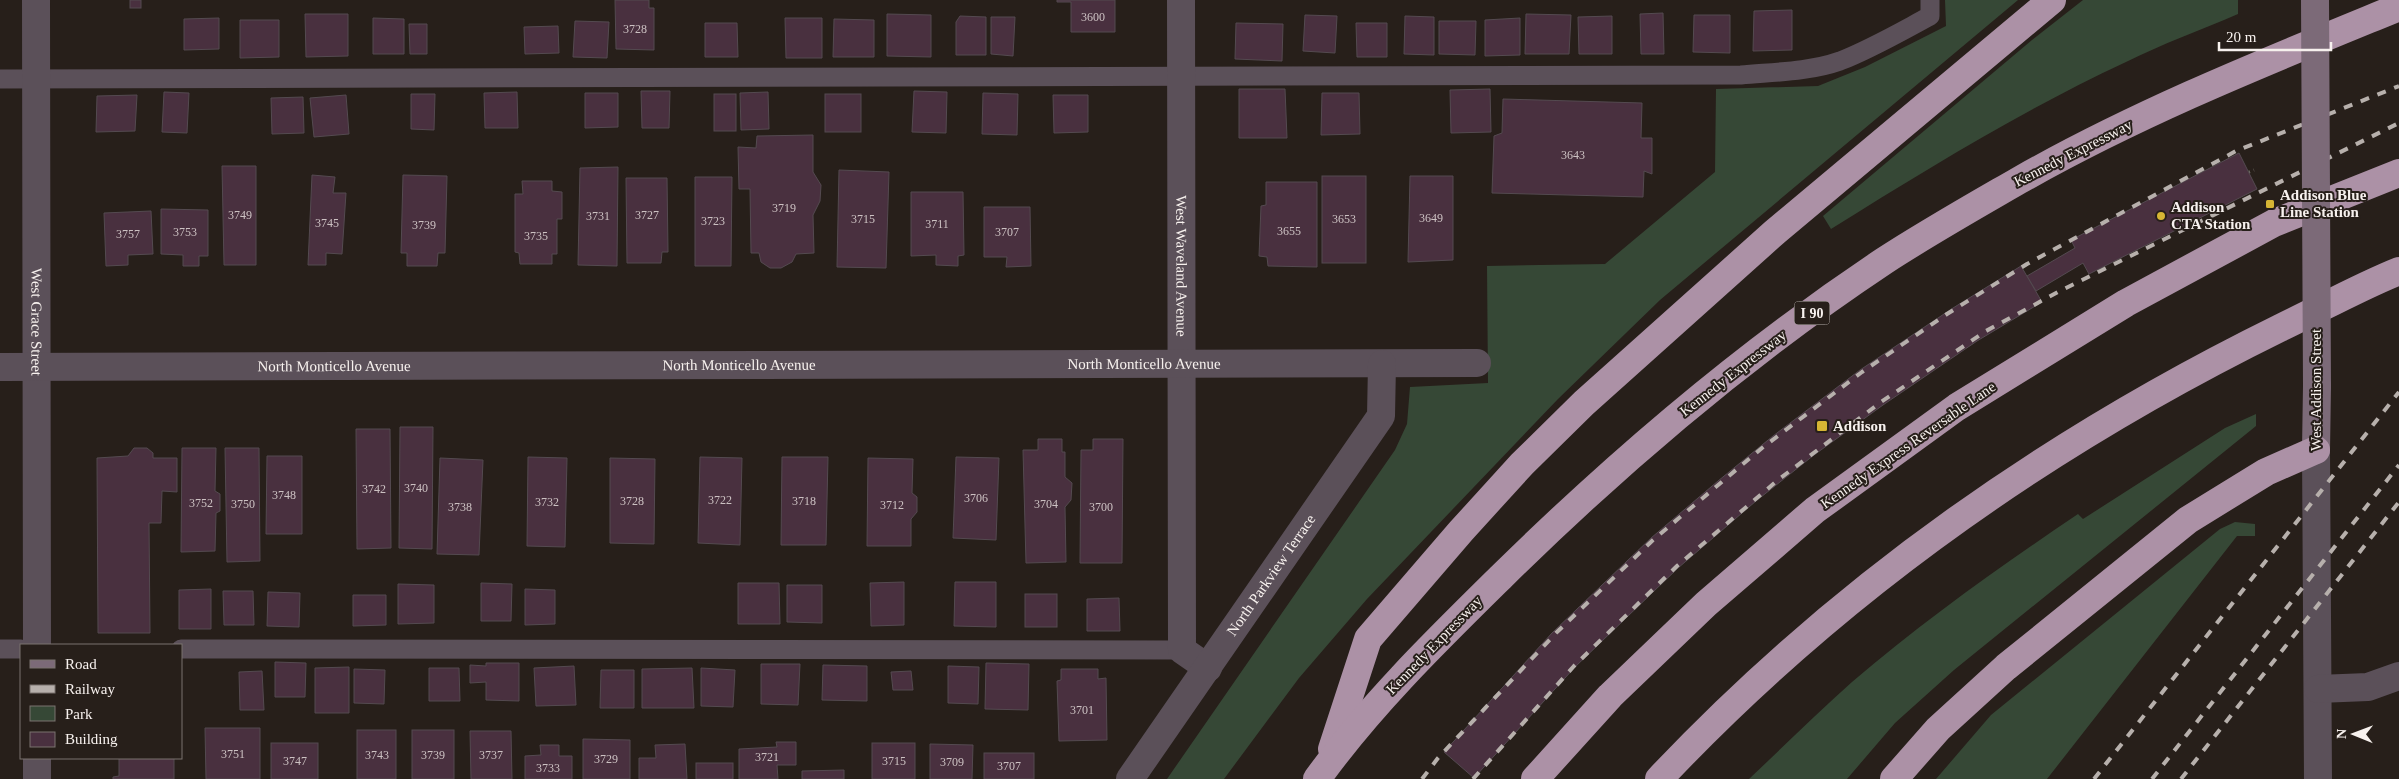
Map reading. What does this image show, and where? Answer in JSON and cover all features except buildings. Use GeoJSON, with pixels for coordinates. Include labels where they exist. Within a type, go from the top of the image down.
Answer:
{"type":"FeatureCollection","features":[{"type":"Feature","properties":{"kind":"highway"},"geometry":{"type":"LineString","coordinates":[[1322,772],[1368,639],[1461,530],[1522,464],[1584,403],[1775,232],[2052,0]]}},
{"type":"Feature","properties":{"kind":"highway","name":"Kennedy Expressway"},"geometry":{"type":"LineString","coordinates":[[1322,772],[1377,704],[1450,628],[1594,488],[1667,424],[1746,361],[1885,260],[2020,180],[2166,105],[2399,7]]}},
{"type":"Feature","properties":{"kind":"highway","name":"Kennedy Express Reversable Lane"},"geometry":{"type":"LineString","coordinates":[[1536,779],[1610,696],[1706,604],[1815,510],[1957,407],[2126,303],[2274,223],[2399,173]]}},
{"type":"Feature","properties":{"kind":"highway"},"geometry":{"type":"LineString","coordinates":[[1659,779],[1801,641],[1862,590],[1975,508],[2093,429],[2218,359],[2399,271]]}},
{"type":"Feature","properties":{"kind":"highway"},"geometry":{"type":"LineString","coordinates":[[1894,779],[1938,729],[2006,667],[2188,520],[2266,472],[2316,450]]}},
{"type":"Feature","properties":{"kind":"main road","name":"West Addison Street"},"geometry":{"type":"LineString","coordinates":[[2315,0],[2316,450]]}},
{"type":"Feature","properties":{"kind":"street","name":"West Grace Street"},"geometry":{"type":"LineString","coordinates":[[36,0],[37,644]]}},
{"type":"Feature","properties":{"kind":"street","name":"West Waveland Avenue"},"geometry":{"type":"LineString","coordinates":[[1181,0],[1182,650]]}},
{"type":"Feature","properties":{"kind":"street","name":"North Monticello Avenue"},"geometry":{"type":"LineString","coordinates":[[0,367],[1477,363]]}},
{"type":"Feature","properties":{"kind":"street","name":"North Parkview Terrace"},"geometry":{"type":"LineString","coordinates":[[1130,779],[1381,416],[1382,364]]}},
{"type":"Feature","properties":{"kind":"street","name":"West Addison Street"},"geometry":{"type":"LineString","coordinates":[[2316,450],[2318,779]]}},
{"type":"Feature","properties":{"kind":"street"},"geometry":{"type":"LineString","coordinates":[[1182,650],[1208,668]]}},
{"type":"Feature","properties":{"kind":"street"},"geometry":{"type":"LineString","coordinates":[[2318,689],[2368,687],[2399,676]]}},
{"type":"Feature","properties":{"kind":"street"},"geometry":{"type":"LineString","coordinates":[[37,759],[37,779]]}},
{"type":"Feature","properties":{"kind":"lane"},"geometry":{"type":"LineString","coordinates":[[0,80],[1740,75],[1792,71],[1838,61],[1885,41],[1930,16],[1930,0]]}},
{"type":"Feature","properties":{"kind":"lane"},"geometry":{"type":"LineString","coordinates":[[0,649],[20,649]]}},
{"type":"Feature","properties":{"kind":"lane"},"geometry":{"type":"LineString","coordinates":[[182,649],[1182,650]]}},
{"type":"Feature","properties":{"kind":"path"},"geometry":{"type":"LineString","coordinates":[[2249,172],[2254,170]]}},
{"type":"Feature","properties":{"kind":"green space"},"geometry":{"type":"Polygon","coordinates":[[[1945,0],[2018,0],[1660,300],[1558,399],[1367,599],[1299,678],[1224,779],[1167,779],[1395,450],[1407,424],[1410,387],[1488,383],[1487,266],[1605,264],[1715,172],[1716,89],[1818,86],[1865,67],[1946,26],[1945,0]]]}},
{"type":"Feature","properties":{"kind":"green space"},"geometry":{"type":"Polygon","coordinates":[[[2083,0],[2238,0],[2238,14],[2140,55],[2050,100],[1939,162],[1831,229],[1823,216],[2032,40],[2083,0]]]}},
{"type":"Feature","properties":{"kind":"green space"},"geometry":{"type":"Polygon","coordinates":[[[2256,414],[2256,426],[1954,670],[1895,723],[1847,779],[1749,779],[1879,659],[1991,574],[2078,514],[2083,519],[2225,428],[2256,414]]]}},
{"type":"Feature","properties":{"kind":"green space"},"geometry":{"type":"Polygon","coordinates":[[[2235,522],[2255,524],[2255,536],[2237,536],[2047,779],[1936,779],[1991,715],[2220,529],[2235,522]]]}},
{"type":"Feature","properties":{"kind":"railway"},"geometry":{"type":"LineString","coordinates":[[1422,779],[1438,758],[1557,632],[1653,540],[1762,448],[1862,372],[1947,314],[2027,264],[2236,151],[2399,86]]}},
{"type":"Feature","properties":{"kind":"railway"},"geometry":{"type":"LineString","coordinates":[[1473,779],[1574,666],[1677,566],[1778,480],[1881,402],[1986,331],[2058,292],[2399,123]]}},
{"type":"Feature","properties":{"kind":"railway"},"geometry":{"type":"LineString","coordinates":[[2094,779],[2399,392]]}},
{"type":"Feature","properties":{"kind":"railway"},"geometry":{"type":"LineString","coordinates":[[2152,779],[2399,465]]}},
{"type":"Feature","properties":{"kind":"railway"},"geometry":{"type":"LineString","coordinates":[[2181,779],[2399,502]]}},
{"type":"Feature","properties":{"kind":"place","name":"Addison Blue Line Station"},"geometry":{"type":"Point","coordinates":[2270,204]}},
{"type":"Feature","properties":{"kind":"place","name":"Addison CTA Station"},"geometry":{"type":"Point","coordinates":[2161,216]}},
{"type":"Feature","properties":{"kind":"place","name":"Addison"},"geometry":{"type":"Point","coordinates":[1822,426]}}]}
